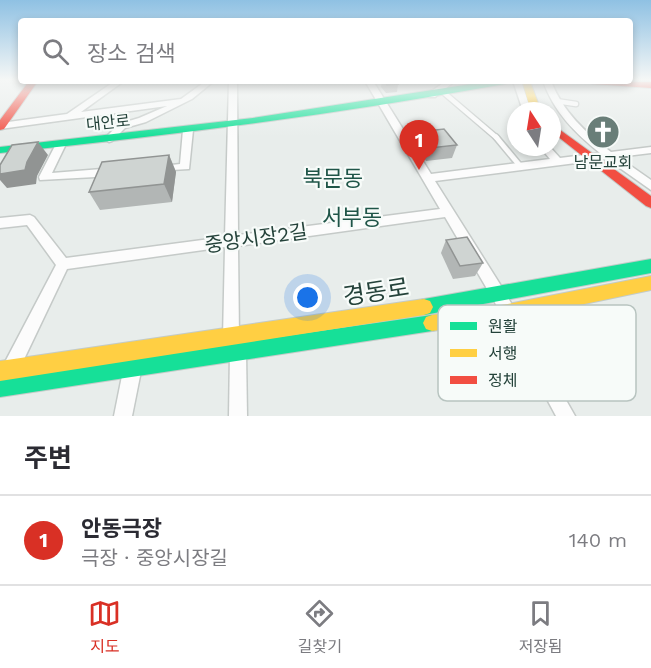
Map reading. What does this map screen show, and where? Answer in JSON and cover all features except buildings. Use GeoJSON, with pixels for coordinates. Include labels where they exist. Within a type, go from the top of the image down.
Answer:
{"type":"FeatureCollection","features":[{"type":"Feature","properties":{"kind":"street"},"geometry":{"type":"LineString","coordinates":[[3,120],[20,98]]}},
{"type":"Feature","properties":{"kind":"street"},"geometry":{"type":"LineString","coordinates":[[70,116],[95,98]]}},
{"type":"Feature","properties":{"kind":"street"},"geometry":{"type":"LineString","coordinates":[[109,139],[116,128],[149,117],[186,98]]}},
{"type":"Feature","properties":{"kind":"street"},"geometry":{"type":"LineString","coordinates":[[233,98],[231,241],[238,416]]}},
{"type":"Feature","properties":{"kind":"street"},"geometry":{"type":"LineString","coordinates":[[381,98],[504,305]]}},
{"type":"Feature","properties":{"kind":"street","name":"대안로"},"geometry":{"type":"LineString","coordinates":[[0,150],[188,130],[403,98]]}},
{"type":"Feature","properties":{"kind":"street"},"geometry":{"type":"LineString","coordinates":[[3,120],[70,116],[182,101]]}},
{"type":"Feature","properties":{"kind":"street"},"geometry":{"type":"LineString","coordinates":[[555,101],[572,124],[651,186]]}},
{"type":"Feature","properties":{"kind":"street"},"geometry":{"type":"LineString","coordinates":[[149,169],[185,167],[188,130]]}},
{"type":"Feature","properties":{"kind":"street"},"geometry":{"type":"LineString","coordinates":[[561,134],[651,203]]}},
{"type":"Feature","properties":{"kind":"street"},"geometry":{"type":"LineString","coordinates":[[61,144],[44,177],[126,171]]}},
{"type":"Feature","properties":{"kind":"street"},"geometry":{"type":"LineString","coordinates":[[429,178],[651,150]]}},
{"type":"Feature","properties":{"kind":"street"},"geometry":{"type":"LineString","coordinates":[[552,156],[557,162]]}},
{"type":"Feature","properties":{"kind":"street","name":"중앙시장2길"},"geometry":{"type":"LineString","coordinates":[[63,264],[450,212]]}},
{"type":"Feature","properties":{"kind":"street"},"geometry":{"type":"LineString","coordinates":[[0,223],[30,219],[63,264],[5,371]]}},
{"type":"Feature","properties":{"kind":"street","name":"경동로"},"geometry":{"type":"LineString","coordinates":[[441,305],[651,266]]}},
{"type":"Feature","properties":{"kind":"street","name":"경동로"},"geometry":{"type":"LineString","coordinates":[[543,305],[651,283]]}},
{"type":"Feature","properties":{"kind":"street","name":"경동로"},"geometry":{"type":"LineString","coordinates":[[0,387],[133,366],[438,306]]}},
{"type":"Feature","properties":{"kind":"street","name":"경동로"},"geometry":{"type":"LineString","coordinates":[[5,371],[438,320]]}},
{"type":"Feature","properties":{"kind":"street"},"geometry":{"type":"LineString","coordinates":[[123,416],[133,366]]}},
{"type":"Feature","properties":{"kind":"street"},"geometry":{"type":"LineString","coordinates":[[558,401],[566,416]]}},
{"type":"Feature","properties":{"kind":"lane"},"geometry":{"type":"LineString","coordinates":[[453,98],[472,119],[494,134],[503,148],[522,167]]}},
{"type":"Feature","properties":{"kind":"lane"},"geometry":{"type":"LineString","coordinates":[[555,101],[576,104]]}},
{"type":"Feature","properties":{"kind":"traffic: fast"},"geometry":{"type":"LineString","coordinates":[[0,150],[253,121],[401,98]]}},
{"type":"Feature","properties":{"kind":"traffic: fast"},"geometry":{"type":"LineString","coordinates":[[424,307],[651,266]]}},
{"type":"Feature","properties":{"kind":"traffic: fast"},"geometry":{"type":"LineString","coordinates":[[0,387],[432,323]]}},
{"type":"Feature","properties":{"kind":"traffic: slow"},"geometry":{"type":"LineString","coordinates":[[543,305],[651,283]]}},
{"type":"Feature","properties":{"kind":"traffic: slow"},"geometry":{"type":"LineString","coordinates":[[0,371],[424,307]]}},
{"type":"Feature","properties":{"kind":"traffic: slow"},"geometry":{"type":"LineString","coordinates":[[432,323],[438,322]]}},
{"type":"Feature","properties":{"kind":"traffic: jam"},"geometry":{"type":"LineString","coordinates":[[0,127],[21,98]]}},
{"type":"Feature","properties":{"kind":"traffic: jam"},"geometry":{"type":"LineString","coordinates":[[561,134],[651,203]]}},
{"type":"Feature","properties":{"kind":"place","name":"남문교회"},"geometry":{"type":"Point","coordinates":[603,132]}},
{"type":"Feature","properties":{"kind":"place","name":"안동극장"},"geometry":{"type":"Point","coordinates":[419,170]}},
{"type":"Feature","properties":{"kind":"district","name":"북문동"},"geometry":{"type":"Point","coordinates":[333,178]}},
{"type":"Feature","properties":{"kind":"district","name":"서부동"},"geometry":{"type":"Point","coordinates":[352,217]}}]}
